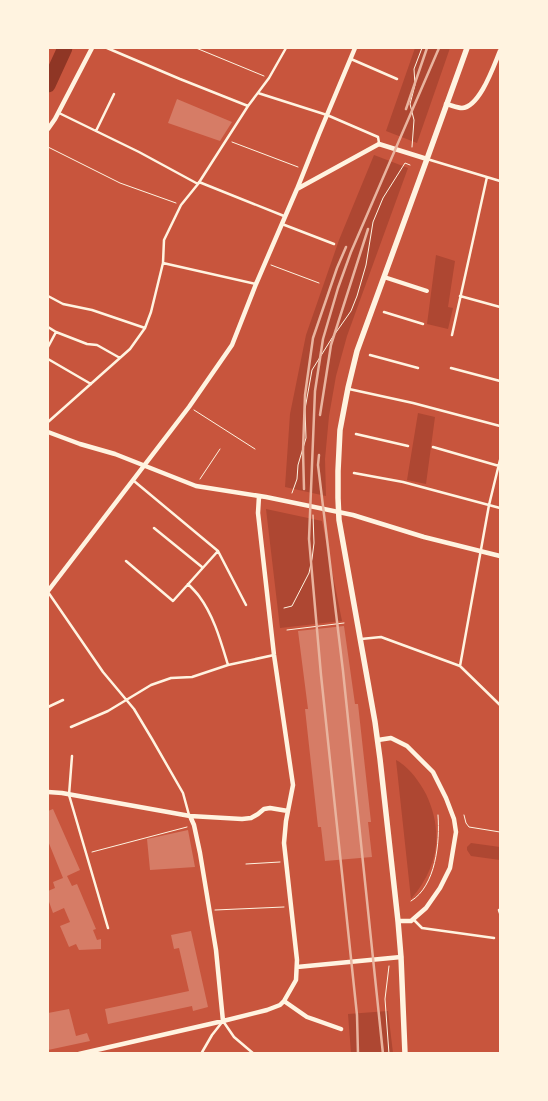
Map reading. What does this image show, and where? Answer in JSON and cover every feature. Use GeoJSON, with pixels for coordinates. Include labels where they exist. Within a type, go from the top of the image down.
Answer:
{"type":"FeatureCollection","features":[{"type":"Feature","properties":{"kind":"street"},"geometry":{"type":"LineString","coordinates":[[48,130],[92,48]]}},
{"type":"Feature","properties":{"kind":"street"},"geometry":{"type":"LineString","coordinates":[[48,592],[189,407],[232,345],[355,48]]}},
{"type":"Feature","properties":{"kind":"street"},"geometry":{"type":"LineString","coordinates":[[405,1054],[398,921],[376,722],[338,512],[340,430],[357,352],[467,48]]}},
{"type":"Feature","properties":{"kind":"street"},"geometry":{"type":"LineString","coordinates":[[446,104],[463,108],[472,104],[485,87],[500,51]]}},
{"type":"Feature","properties":{"kind":"street"},"geometry":{"type":"LineString","coordinates":[[297,189],[379,144],[428,159]]}},
{"type":"Feature","properties":{"kind":"street"},"geometry":{"type":"LineString","coordinates":[[384,277],[427,291]]}},
{"type":"Feature","properties":{"kind":"street"},"geometry":{"type":"LineString","coordinates":[[48,432],[115,454],[196,486],[353,514],[397,529],[500,556]]}},
{"type":"Feature","properties":{"kind":"street"},"geometry":{"type":"LineString","coordinates":[[79,1054],[267,1010],[280,1005],[284,1001],[296,980],[297,967],[284,843],[286,821],[294,785],[274,655],[258,512],[258,496]]}},
{"type":"Feature","properties":{"kind":"street"},"geometry":{"type":"LineString","coordinates":[[378,740],[391,738],[407,746],[434,772],[453,815],[456,832],[450,868],[426,908],[411,921],[398,921]]}},
{"type":"Feature","properties":{"kind":"street"},"geometry":{"type":"LineString","coordinates":[[48,792],[190,816],[242,819],[251,818],[264,809],[288,811]]}},
{"type":"Feature","properties":{"kind":"street"},"geometry":{"type":"LineString","coordinates":[[190,816],[200,853],[216,950],[223,1021]]}},
{"type":"Feature","properties":{"kind":"street"},"geometry":{"type":"LineString","coordinates":[[297,967],[401,957]]}},
{"type":"Feature","properties":{"kind":"street"},"geometry":{"type":"LineString","coordinates":[[284,1001],[307,1017],[341,1029]]}},
{"type":"Feature","properties":{"kind":"lane"},"geometry":{"type":"LineString","coordinates":[[107,48],[248,106]]}},
{"type":"Feature","properties":{"kind":"lane"},"geometry":{"type":"LineString","coordinates":[[48,422],[130,349],[145,328],[151,312],[163,263],[164,240],[181,205],[269,78],[286,48]]}},
{"type":"Feature","properties":{"kind":"lane"},"geometry":{"type":"LineString","coordinates":[[351,58],[397,79]]}},
{"type":"Feature","properties":{"kind":"lane"},"geometry":{"type":"LineString","coordinates":[[258,93],[327,115],[378,137],[379,144]]}},
{"type":"Feature","properties":{"kind":"lane"},"geometry":{"type":"LineString","coordinates":[[96,131],[114,94]]}},
{"type":"Feature","properties":{"kind":"lane"},"geometry":{"type":"LineString","coordinates":[[58,113],[198,183],[285,217]]}},
{"type":"Feature","properties":{"kind":"lane"},"geometry":{"type":"LineString","coordinates":[[428,159],[500,182]]}},
{"type":"Feature","properties":{"kind":"lane"},"geometry":{"type":"LineString","coordinates":[[452,335],[486,177]]}},
{"type":"Feature","properties":{"kind":"lane"},"geometry":{"type":"LineString","coordinates":[[282,224],[334,244]]}},
{"type":"Feature","properties":{"kind":"lane"},"geometry":{"type":"LineString","coordinates":[[163,263],[256,284]]}},
{"type":"Feature","properties":{"kind":"lane"},"geometry":{"type":"LineString","coordinates":[[48,296],[63,304],[92,310],[145,328]]}},
{"type":"Feature","properties":{"kind":"lane"},"geometry":{"type":"LineString","coordinates":[[460,296],[500,307]]}},
{"type":"Feature","properties":{"kind":"lane"},"geometry":{"type":"LineString","coordinates":[[384,312],[423,324]]}},
{"type":"Feature","properties":{"kind":"lane"},"geometry":{"type":"LineString","coordinates":[[48,327],[87,344],[97,345],[120,358]]}},
{"type":"Feature","properties":{"kind":"lane"},"geometry":{"type":"LineString","coordinates":[[48,347],[56,332]]}},
{"type":"Feature","properties":{"kind":"lane"},"geometry":{"type":"LineString","coordinates":[[370,355],[418,368]]}},
{"type":"Feature","properties":{"kind":"lane"},"geometry":{"type":"LineString","coordinates":[[48,359],[91,384]]}},
{"type":"Feature","properties":{"kind":"lane"},"geometry":{"type":"LineString","coordinates":[[451,368],[500,381]]}},
{"type":"Feature","properties":{"kind":"lane"},"geometry":{"type":"LineString","coordinates":[[348,388],[500,426]]}},
{"type":"Feature","properties":{"kind":"lane"},"geometry":{"type":"LineString","coordinates":[[356,434],[408,446]]}},
{"type":"Feature","properties":{"kind":"lane"},"geometry":{"type":"LineString","coordinates":[[432,447],[500,466]]}},
{"type":"Feature","properties":{"kind":"lane"},"geometry":{"type":"LineString","coordinates":[[460,666],[489,504],[500,460]]}},
{"type":"Feature","properties":{"kind":"lane"},"geometry":{"type":"LineString","coordinates":[[354,473],[403,482],[500,508]]}},
{"type":"Feature","properties":{"kind":"lane"},"geometry":{"type":"LineString","coordinates":[[132,480],[218,550],[246,605]]}},
{"type":"Feature","properties":{"kind":"lane"},"geometry":{"type":"LineString","coordinates":[[154,528],[202,567]]}},
{"type":"Feature","properties":{"kind":"lane"},"geometry":{"type":"LineString","coordinates":[[126,562],[173,601],[218,550]]}},
{"type":"Feature","properties":{"kind":"lane"},"geometry":{"type":"LineString","coordinates":[[188,584],[199,596],[209,612],[228,665]]}},
{"type":"Feature","properties":{"kind":"lane"},"geometry":{"type":"LineString","coordinates":[[48,592],[103,672],[134,709],[183,793],[190,816]]}},
{"type":"Feature","properties":{"kind":"lane"},"geometry":{"type":"LineString","coordinates":[[361,639],[381,637],[460,666],[500,705]]}},
{"type":"Feature","properties":{"kind":"lane"},"geometry":{"type":"LineString","coordinates":[[70,727],[108,711],[151,685],[171,678],[192,676],[228,665],[274,655]]}},
{"type":"Feature","properties":{"kind":"lane"},"geometry":{"type":"LineString","coordinates":[[48,707],[63,700]]}},
{"type":"Feature","properties":{"kind":"lane"},"geometry":{"type":"LineString","coordinates":[[72,756],[69,795],[108,928]]}},
{"type":"Feature","properties":{"kind":"lane"},"geometry":{"type":"LineString","coordinates":[[413,919],[422,928],[494,938]]}},
{"type":"Feature","properties":{"kind":"lane"},"geometry":{"type":"LineString","coordinates":[[201,1054],[223,1021],[234,1037],[254,1054]]}},
{"type":"Feature","properties":{"kind":"path"},"geometry":{"type":"LineString","coordinates":[[196,48],[269,78]]}},
{"type":"Feature","properties":{"kind":"path"},"geometry":{"type":"LineString","coordinates":[[412,146],[414,120],[410,104],[415,85],[414,69],[422,48]]}},
{"type":"Feature","properties":{"kind":"path"},"geometry":{"type":"LineString","coordinates":[[226,140],[305,169]]}},
{"type":"Feature","properties":{"kind":"path"},"geometry":{"type":"LineString","coordinates":[[48,148],[120,183],[181,205]]}},
{"type":"Feature","properties":{"kind":"path"},"geometry":{"type":"LineString","coordinates":[[292,493],[306,438],[305,409],[312,370],[354,304],[366,265],[373,222],[384,198],[405,163],[410,165]]}},
{"type":"Feature","properties":{"kind":"path"},"geometry":{"type":"LineString","coordinates":[[265,263],[319,283]]}},
{"type":"Feature","properties":{"kind":"path"},"geometry":{"type":"LineString","coordinates":[[189,407],[255,449]]}},
{"type":"Feature","properties":{"kind":"path"},"geometry":{"type":"LineString","coordinates":[[196,486],[220,450]]}},
{"type":"Feature","properties":{"kind":"path"},"geometry":{"type":"LineString","coordinates":[[284,608],[292,606],[309,573],[314,543],[313,515]]}},
{"type":"Feature","properties":{"kind":"path"},"geometry":{"type":"LineString","coordinates":[[287,630],[344,623]]}},
{"type":"Feature","properties":{"kind":"path"},"geometry":{"type":"LineString","coordinates":[[411,901],[416,898],[425,886],[435,860],[438,843],[438,815]]}},
{"type":"Feature","properties":{"kind":"path"},"geometry":{"type":"LineString","coordinates":[[464,815],[469,827],[500,832]]}},
{"type":"Feature","properties":{"kind":"path"},"geometry":{"type":"LineString","coordinates":[[86,854],[194,826]]}},
{"type":"Feature","properties":{"kind":"path"},"geometry":{"type":"LineString","coordinates":[[246,864],[286,861]]}},
{"type":"Feature","properties":{"kind":"path"},"geometry":{"type":"LineString","coordinates":[[209,910],[291,908]]}},
{"type":"Feature","properties":{"kind":"path"},"geometry":{"type":"LineString","coordinates":[[389,966],[384,999],[389,1054]]}},
{"type":"Feature","properties":{"kind":"shaded area"},"geometry":{"type":"Polygon","coordinates":[[[415,48],[450,48],[417,143],[386,131],[415,48]]]}},
{"type":"Feature","properties":{"kind":"shaded area"},"geometry":{"type":"Polygon","coordinates":[[[374,155],[408,168],[347,336],[336,376],[329,416],[325,459],[326,496],[285,487],[290,414],[306,335],[339,240],[374,155]]]}},
{"type":"Feature","properties":{"kind":"shaded area"},"geometry":{"type":"Polygon","coordinates":[[[436,255],[455,261],[448,307],[453,308],[448,329],[427,324],[436,255]]]}},
{"type":"Feature","properties":{"kind":"shaded area"},"geometry":{"type":"Polygon","coordinates":[[[418,413],[435,417],[426,484],[407,480],[418,413]]]}},
{"type":"Feature","properties":{"kind":"shaded area"},"geometry":{"type":"Polygon","coordinates":[[[266,509],[322,521],[342,621],[280,628],[266,509]]]}},
{"type":"Feature","properties":{"kind":"shaded area"},"geometry":{"type":"Polygon","coordinates":[[[396,760],[409,770],[420,784],[432,808],[435,822],[436,836],[432,862],[427,875],[411,899],[396,760]]]}},
{"type":"Feature","properties":{"kind":"shaded area"},"geometry":{"type":"Polygon","coordinates":[[[471,843],[500,847],[500,860],[471,856],[467,847],[471,843]]]}},
{"type":"Feature","properties":{"kind":"shaded area"},"geometry":{"type":"Polygon","coordinates":[[[388,1011],[393,1053],[351,1053],[348,1014],[388,1011]]]}},
{"type":"Feature","properties":{"kind":"building"},"geometry":{"type":"Polygon","coordinates":[[[177,99],[232,122],[220,141],[168,123],[177,99]]]}},
{"type":"Feature","properties":{"kind":"building"},"geometry":{"type":"Polygon","coordinates":[[[344,626],[355,704],[358,704],[371,822],[368,822],[372,857],[325,861],[321,827],[318,827],[305,709],[308,709],[298,631],[344,626]]]}},
{"type":"Feature","properties":{"kind":"building"},"geometry":{"type":"Polygon","coordinates":[[[53,809],[80,870],[67,876],[72,886],[77,884],[96,929],[93,930],[97,940],[101,939],[101,949],[79,950],[76,944],[69,947],[60,926],[70,922],[64,908],[53,913],[48,899],[48,891],[55,888],[53,882],[63,878],[48,841],[48,811],[53,809]]]}},
{"type":"Feature","properties":{"kind":"building"},"geometry":{"type":"Polygon","coordinates":[[[188,830],[195,867],[150,870],[147,839],[188,830]]]}},
{"type":"Feature","properties":{"kind":"building"},"geometry":{"type":"Polygon","coordinates":[[[191,931],[208,1007],[193,1011],[192,1006],[108,1024],[105,1009],[189,991],[179,948],[174,949],[171,935],[191,931]]]}},
{"type":"Feature","properties":{"kind":"building"},"geometry":{"type":"Polygon","coordinates":[[[69,1009],[76,1036],[87,1033],[90,1041],[48,1050],[48,1013],[69,1009]]]}},
{"type":"Feature","properties":{"kind":"waterway"},"geometry":{"type":"LineString","coordinates":[[48,85],[65,48]]}},
{"type":"Feature","properties":{"kind":"railway"},"geometry":{"type":"LineString","coordinates":[[406,109],[427,48]]}},
{"type":"Feature","properties":{"kind":"railway"},"geometry":{"type":"LineString","coordinates":[[358,1054],[357,1015],[321,675],[309,539],[315,391],[323,339],[351,252],[439,48]]}},
{"type":"Feature","properties":{"kind":"railway"},"geometry":{"type":"LineString","coordinates":[[320,415],[331,345],[368,229]]}},
{"type":"Feature","properties":{"kind":"railway"},"geometry":{"type":"LineString","coordinates":[[304,489],[305,395],[313,338],[346,247]]}},
{"type":"Feature","properties":{"kind":"railway"},"geometry":{"type":"LineString","coordinates":[[319,455],[318,465],[343,671],[383,1054]]}}]}
